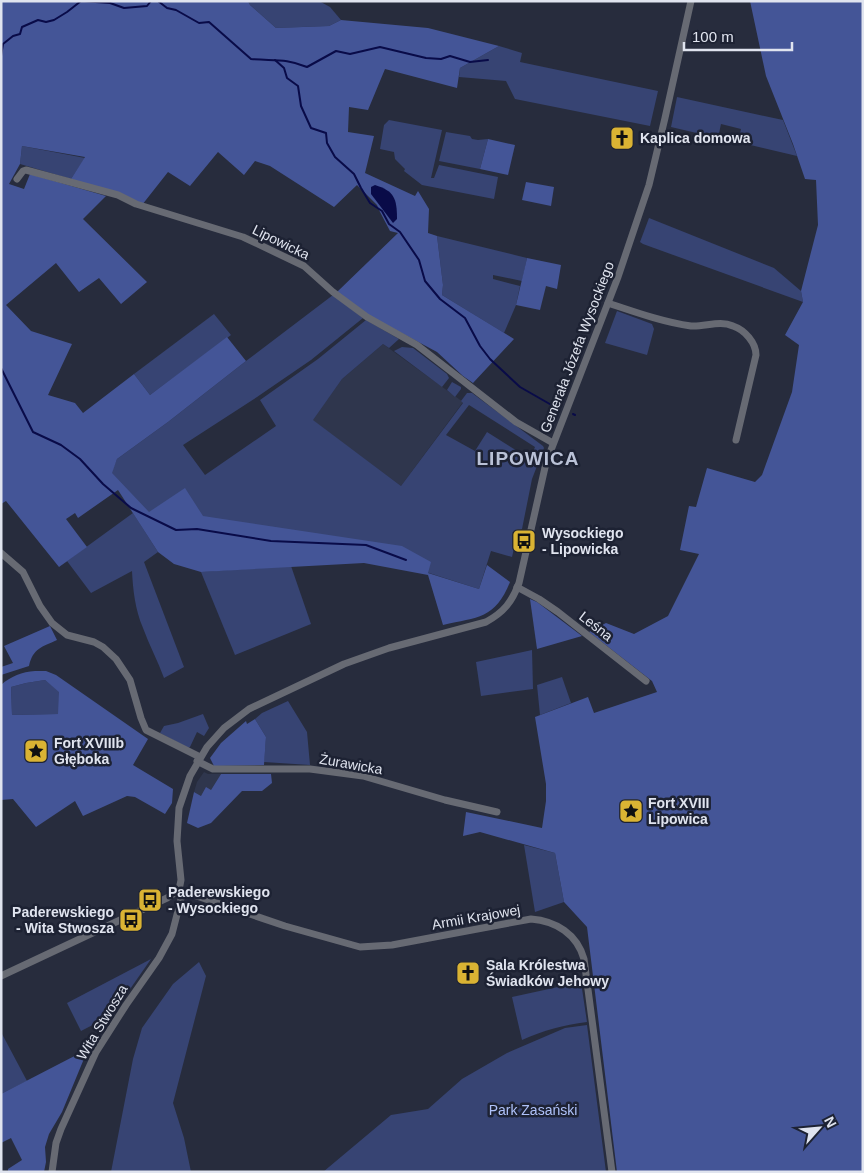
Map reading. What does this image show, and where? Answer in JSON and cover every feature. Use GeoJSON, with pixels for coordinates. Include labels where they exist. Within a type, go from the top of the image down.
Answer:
{"type":"FeatureCollection","features":[{"type":"Feature","properties":{"kind":"street","name":"Generała Józefa Wysockiego"},"geometry":{"type":"LineString","coordinates":[[179,890],[181,880],[177,841],[178,819],[184,789],[198,759],[224,728],[237,717],[263,702],[364,656],[400,644],[486,622],[507,607],[517,587],[540,484],[553,443],[637,224],[665,118],[690,1]]}},
{"type":"Feature","properties":{"kind":"street","name":"Lipowicka"},"geometry":{"type":"LineString","coordinates":[[17,179],[26,170],[118,195],[136,204],[180,219],[242,237],[304,266],[333,292],[367,317],[416,345],[516,422],[553,443]]}},
{"type":"Feature","properties":{"kind":"street"},"geometry":{"type":"LineString","coordinates":[[608,303],[662,320],[691,326],[731,325],[748,337],[753,344],[756,355],[736,440]]}},
{"type":"Feature","properties":{"kind":"street","name":"Żurawicka"},"geometry":{"type":"LineString","coordinates":[[1,553],[23,572],[40,606],[52,622],[67,635],[98,644],[116,659],[130,680],[146,730],[214,769],[310,769],[363,776],[445,800],[497,812]]}},
{"type":"Feature","properties":{"kind":"street","name":"Leśna"},"geometry":{"type":"LineString","coordinates":[[517,587],[558,612],[646,681]]}},
{"type":"Feature","properties":{"kind":"street"},"geometry":{"type":"LineString","coordinates":[[1,976],[167,898],[179,890]]}},
{"type":"Feature","properties":{"kind":"street","name":"Wita Stwosza"},"geometry":{"type":"LineString","coordinates":[[52,1172],[56,1143],[61,1129],[96,1052],[159,958],[172,934],[182,899],[179,890]]}},
{"type":"Feature","properties":{"kind":"street","name":"Armii Krajowej"},"geometry":{"type":"LineString","coordinates":[[179,890],[285,926],[360,947],[392,945],[531,919],[543,920],[559,927],[576,942],[584,959],[612,1172]]}},
{"type":"Feature","properties":{"kind":"shaded area"},"geometry":{"type":"Polygon","coordinates":[[[1,1],[248,1],[276,28],[329,26],[341,20],[428,28],[499,46],[460,68],[457,88],[385,69],[368,110],[349,107],[348,132],[374,136],[365,173],[415,196],[418,191],[429,209],[428,233],[437,236],[443,285],[442,295],[514,339],[473,383],[437,352],[368,315],[337,292],[398,233],[390,231],[377,205],[357,185],[334,207],[270,166],[255,161],[244,175],[218,152],[190,186],[168,172],[142,205],[71,179],[85,157],[22,146],[20,164],[9,184],[24,189],[30,174],[106,196],[83,219],[147,282],[121,304],[99,278],[79,292],[56,263],[6,305],[31,331],[72,344],[48,395],[75,403],[83,413],[134,374],[150,395],[227,337],[246,361],[117,459],[112,473],[149,512],[185,488],[203,516],[402,546],[431,562],[428,573],[479,589],[487,565],[510,582],[498,603],[491,610],[476,618],[443,625],[428,575],[364,563],[201,572],[174,564],[158,552],[118,490],[78,518],[75,513],[66,519],[87,547],[59,567],[6,501],[1,504],[1,1]]]}},
{"type":"Feature","properties":{"kind":"shaded area"},"geometry":{"type":"Polygon","coordinates":[[[750,1],[863,1],[863,1172],[617,1172],[587,927],[564,902],[555,853],[480,832],[463,836],[466,812],[542,828],[546,801],[546,784],[535,717],[588,697],[594,713],[657,692],[652,681],[589,632],[606,623],[634,634],[668,616],[699,554],[680,550],[689,506],[696,507],[707,468],[755,482],[762,475],[792,392],[799,345],[785,335],[803,302],[801,291],[818,225],[816,180],[805,179],[766,76],[750,1]]]}},
{"type":"Feature","properties":{"kind":"shaded area"},"geometry":{"type":"Polygon","coordinates":[[[488,139],[515,145],[508,175],[480,169],[488,139]]]}},
{"type":"Feature","properties":{"kind":"shaded area"},"geometry":{"type":"Polygon","coordinates":[[[526,182],[554,187],[551,206],[522,200],[526,182]]]}},
{"type":"Feature","properties":{"kind":"shaded area"},"geometry":{"type":"Polygon","coordinates":[[[375,185],[393,196],[397,219],[393,223],[371,194],[371,187],[375,185]]]}},
{"type":"Feature","properties":{"kind":"shaded area"},"geometry":{"type":"Polygon","coordinates":[[[527,258],[561,265],[557,289],[546,286],[540,310],[516,305],[527,258]]]}},
{"type":"Feature","properties":{"kind":"shaded area"},"geometry":{"type":"Polygon","coordinates":[[[383,344],[463,402],[401,486],[312,420],[342,379],[383,344]]]}},
{"type":"Feature","properties":{"kind":"shaded area"},"geometry":{"type":"Polygon","coordinates":[[[530,599],[537,602],[582,636],[537,649],[530,599]]]}},
{"type":"Feature","properties":{"kind":"shaded area"},"geometry":{"type":"Polygon","coordinates":[[[50,626],[57,640],[36,652],[29,666],[1,675],[1,667],[13,663],[4,646],[50,626]]]}},
{"type":"Feature","properties":{"kind":"shaded area"},"geometry":{"type":"Polygon","coordinates":[[[46,671],[56,675],[148,739],[133,765],[173,789],[172,803],[165,814],[135,797],[127,796],[83,816],[75,801],[36,827],[13,799],[1,800],[1,685],[21,673],[46,671]],[[45,680],[11,687],[12,715],[58,714],[59,692],[45,680]]]}},
{"type":"Feature","properties":{"kind":"shaded area"},"geometry":{"type":"Polygon","coordinates":[[[255,719],[266,737],[264,765],[214,766],[210,758],[221,743],[246,721],[247,724],[255,719]]]}},
{"type":"Feature","properties":{"kind":"shaded area"},"geometry":{"type":"Polygon","coordinates":[[[204,772],[208,774],[221,774],[211,790],[201,796],[194,792],[197,782],[204,772]]]}},
{"type":"Feature","properties":{"kind":"shaded area"},"geometry":{"type":"Polygon","coordinates":[[[221,774],[271,774],[272,783],[262,791],[242,791],[211,823],[198,828],[187,823],[194,792],[201,796],[206,787],[211,790],[221,774]]]}},
{"type":"Feature","properties":{"kind":"shaded area"},"geometry":{"type":"Polygon","coordinates":[[[88,1049],[62,1112],[49,1134],[45,1147],[46,1162],[44,1172],[8,1172],[8,1169],[22,1160],[11,1138],[1,1143],[1,1094],[88,1049]]]}},
{"type":"Feature","properties":{"kind":"green space"},"geometry":{"type":"Polygon","coordinates":[[[248,1],[319,1],[330,7],[341,20],[329,26],[276,28],[248,1]]]}},
{"type":"Feature","properties":{"kind":"green space"},"geometry":{"type":"Polygon","coordinates":[[[499,46],[522,53],[520,62],[658,91],[650,126],[515,99],[506,81],[459,77],[460,68],[499,46]]]}},
{"type":"Feature","properties":{"kind":"green space"},"geometry":{"type":"Polygon","coordinates":[[[677,97],[783,120],[797,156],[738,142],[741,129],[721,124],[718,138],[671,127],[677,97]]]}},
{"type":"Feature","properties":{"kind":"green space"},"geometry":{"type":"Polygon","coordinates":[[[389,120],[442,130],[431,178],[434,178],[439,165],[498,177],[494,199],[422,185],[404,171],[405,169],[395,159],[394,152],[380,149],[384,125],[389,120]]]}},
{"type":"Feature","properties":{"kind":"green space"},"geometry":{"type":"Polygon","coordinates":[[[446,132],[470,136],[472,139],[478,140],[488,139],[480,169],[439,161],[446,132]]]}},
{"type":"Feature","properties":{"kind":"green space"},"geometry":{"type":"Polygon","coordinates":[[[22,146],[85,158],[71,179],[20,164],[22,146]]]}},
{"type":"Feature","properties":{"kind":"green space"},"geometry":{"type":"Polygon","coordinates":[[[649,218],[774,268],[801,291],[803,302],[643,244],[640,242],[649,218]]]}},
{"type":"Feature","properties":{"kind":"green space"},"geometry":{"type":"Polygon","coordinates":[[[437,236],[527,258],[522,281],[493,275],[493,279],[520,286],[516,305],[504,333],[442,295],[443,285],[437,236]]]}},
{"type":"Feature","properties":{"kind":"green space"},"geometry":{"type":"Polygon","coordinates":[[[333,295],[363,318],[311,360],[183,445],[205,475],[276,426],[260,400],[318,359],[366,320],[399,339],[389,348],[383,344],[342,379],[313,420],[401,486],[463,403],[461,401],[467,393],[472,393],[544,448],[532,479],[522,529],[517,535],[512,557],[491,551],[479,589],[429,573],[140,518],[111,473],[117,459],[333,295]],[[469,405],[446,435],[475,451],[487,432],[530,459],[535,447],[469,405]]]}},
{"type":"Feature","properties":{"kind":"green space"},"geometry":{"type":"Polygon","coordinates":[[[617,311],[652,324],[654,329],[647,355],[605,343],[617,311]]]}},
{"type":"Feature","properties":{"kind":"green space"},"geometry":{"type":"Polygon","coordinates":[[[214,314],[231,335],[150,395],[134,374],[214,314]]]}},
{"type":"Feature","properties":{"kind":"green space"},"geometry":{"type":"Polygon","coordinates":[[[402,347],[413,348],[447,374],[449,378],[442,387],[394,351],[402,347]]]}},
{"type":"Feature","properties":{"kind":"green space"},"geometry":{"type":"Polygon","coordinates":[[[452,382],[461,387],[455,397],[447,390],[452,382]]]}},
{"type":"Feature","properties":{"kind":"green space"},"geometry":{"type":"Polygon","coordinates":[[[133,513],[158,552],[144,562],[184,667],[164,678],[138,614],[132,571],[91,593],[67,561],[133,513]]]}},
{"type":"Feature","properties":{"kind":"green space"},"geometry":{"type":"Polygon","coordinates":[[[291,566],[311,624],[235,655],[201,572],[291,566]]]}},
{"type":"Feature","properties":{"kind":"green space"},"geometry":{"type":"Polygon","coordinates":[[[532,650],[533,689],[481,696],[476,662],[532,650]]]}},
{"type":"Feature","properties":{"kind":"green space"},"geometry":{"type":"Polygon","coordinates":[[[562,677],[571,703],[540,715],[537,685],[562,677]]]}},
{"type":"Feature","properties":{"kind":"green space"},"geometry":{"type":"Polygon","coordinates":[[[45,680],[59,691],[59,714],[12,715],[11,687],[45,680]]]}},
{"type":"Feature","properties":{"kind":"green space"},"geometry":{"type":"Polygon","coordinates":[[[288,701],[307,732],[310,765],[264,762],[266,737],[255,719],[262,713],[288,701]]]}},
{"type":"Feature","properties":{"kind":"green space"},"geometry":{"type":"Polygon","coordinates":[[[203,714],[209,728],[204,736],[197,732],[188,748],[160,733],[164,726],[203,714]]]}},
{"type":"Feature","properties":{"kind":"green space"},"geometry":{"type":"Polygon","coordinates":[[[524,845],[555,853],[564,902],[535,912],[524,845]]]}},
{"type":"Feature","properties":{"kind":"green space"},"geometry":{"type":"Polygon","coordinates":[[[151,959],[112,1015],[81,1031],[67,1003],[151,959]]]}},
{"type":"Feature","properties":{"kind":"green space"},"geometry":{"type":"Polygon","coordinates":[[[199,962],[206,976],[173,1103],[184,1138],[191,1172],[111,1172],[133,1059],[142,1028],[173,984],[199,962]]]}},
{"type":"Feature","properties":{"kind":"green space"},"geometry":{"type":"Polygon","coordinates":[[[581,982],[587,1022],[554,1028],[522,1040],[512,997],[581,982]]]}},
{"type":"Feature","properties":{"kind":"green space","name":"Park Zasański"},"geometry":{"type":"Polygon","coordinates":[[[587,1025],[606,1172],[323,1172],[391,1115],[428,1109],[462,1079],[507,1053],[565,1028],[587,1025]]]}},
{"type":"Feature","properties":{"kind":"green space"},"geometry":{"type":"Polygon","coordinates":[[[1,1032],[27,1081],[1,1094],[1,1032]]]}},
{"type":"Feature","properties":{"kind":"waterway"},"geometry":{"type":"LineString","coordinates":[[1,56],[3,44],[13,36],[20,34],[22,27],[38,20],[46,22],[54,20],[81,1],[110,3],[124,8],[147,6],[151,1]]}},
{"type":"Feature","properties":{"kind":"waterway"},"geometry":{"type":"LineString","coordinates":[[158,1],[167,8],[176,10],[199,23],[209,22],[251,59],[286,61],[307,67],[336,51],[350,54],[380,47],[426,58],[441,59],[450,56],[470,62],[488,60]]}},
{"type":"Feature","properties":{"kind":"waterway"},"geometry":{"type":"LineString","coordinates":[[275,60],[284,68],[287,78],[298,86],[301,106],[311,128],[326,133],[327,143],[335,157],[354,174],[370,203],[382,211],[389,224],[400,232],[419,260],[425,281],[440,299],[465,318],[480,346],[490,359],[520,387],[555,407]]}},
{"type":"Feature","properties":{"kind":"waterway"},"geometry":{"type":"LineString","coordinates":[[1,368],[33,432],[61,445],[80,459],[103,484],[131,508],[176,530],[197,529],[271,541],[366,545],[406,560]]}},
{"type":"Feature","properties":{"kind":"place","name":"Kaplica domowa"},"geometry":{"type":"Point","coordinates":[622,138]}},
{"type":"Feature","properties":{"kind":"place","name":"Wysockiego - Lipowicka"},"geometry":{"type":"Point","coordinates":[524,541]}},
{"type":"Feature","properties":{"kind":"place","name":"Fort XVIIIb Głęboka"},"geometry":{"type":"Point","coordinates":[36,751]}},
{"type":"Feature","properties":{"kind":"place","name":"Fort XVIII Lipowica"},"geometry":{"type":"Point","coordinates":[631,811]}},
{"type":"Feature","properties":{"kind":"place","name":"Paderewskiego - Wysockiego"},"geometry":{"type":"Point","coordinates":[150,900]}},
{"type":"Feature","properties":{"kind":"place","name":"Paderewskiego - Wita Stwosza"},"geometry":{"type":"Point","coordinates":[131,920]}},
{"type":"Feature","properties":{"kind":"place","name":"Sala Królestwa Świadków Jehowy"},"geometry":{"type":"Point","coordinates":[468,973]}},
{"type":"Feature","properties":{"kind":"district","name":"LIPOWICA"},"geometry":{"type":"Point","coordinates":[528,458]}}]}
